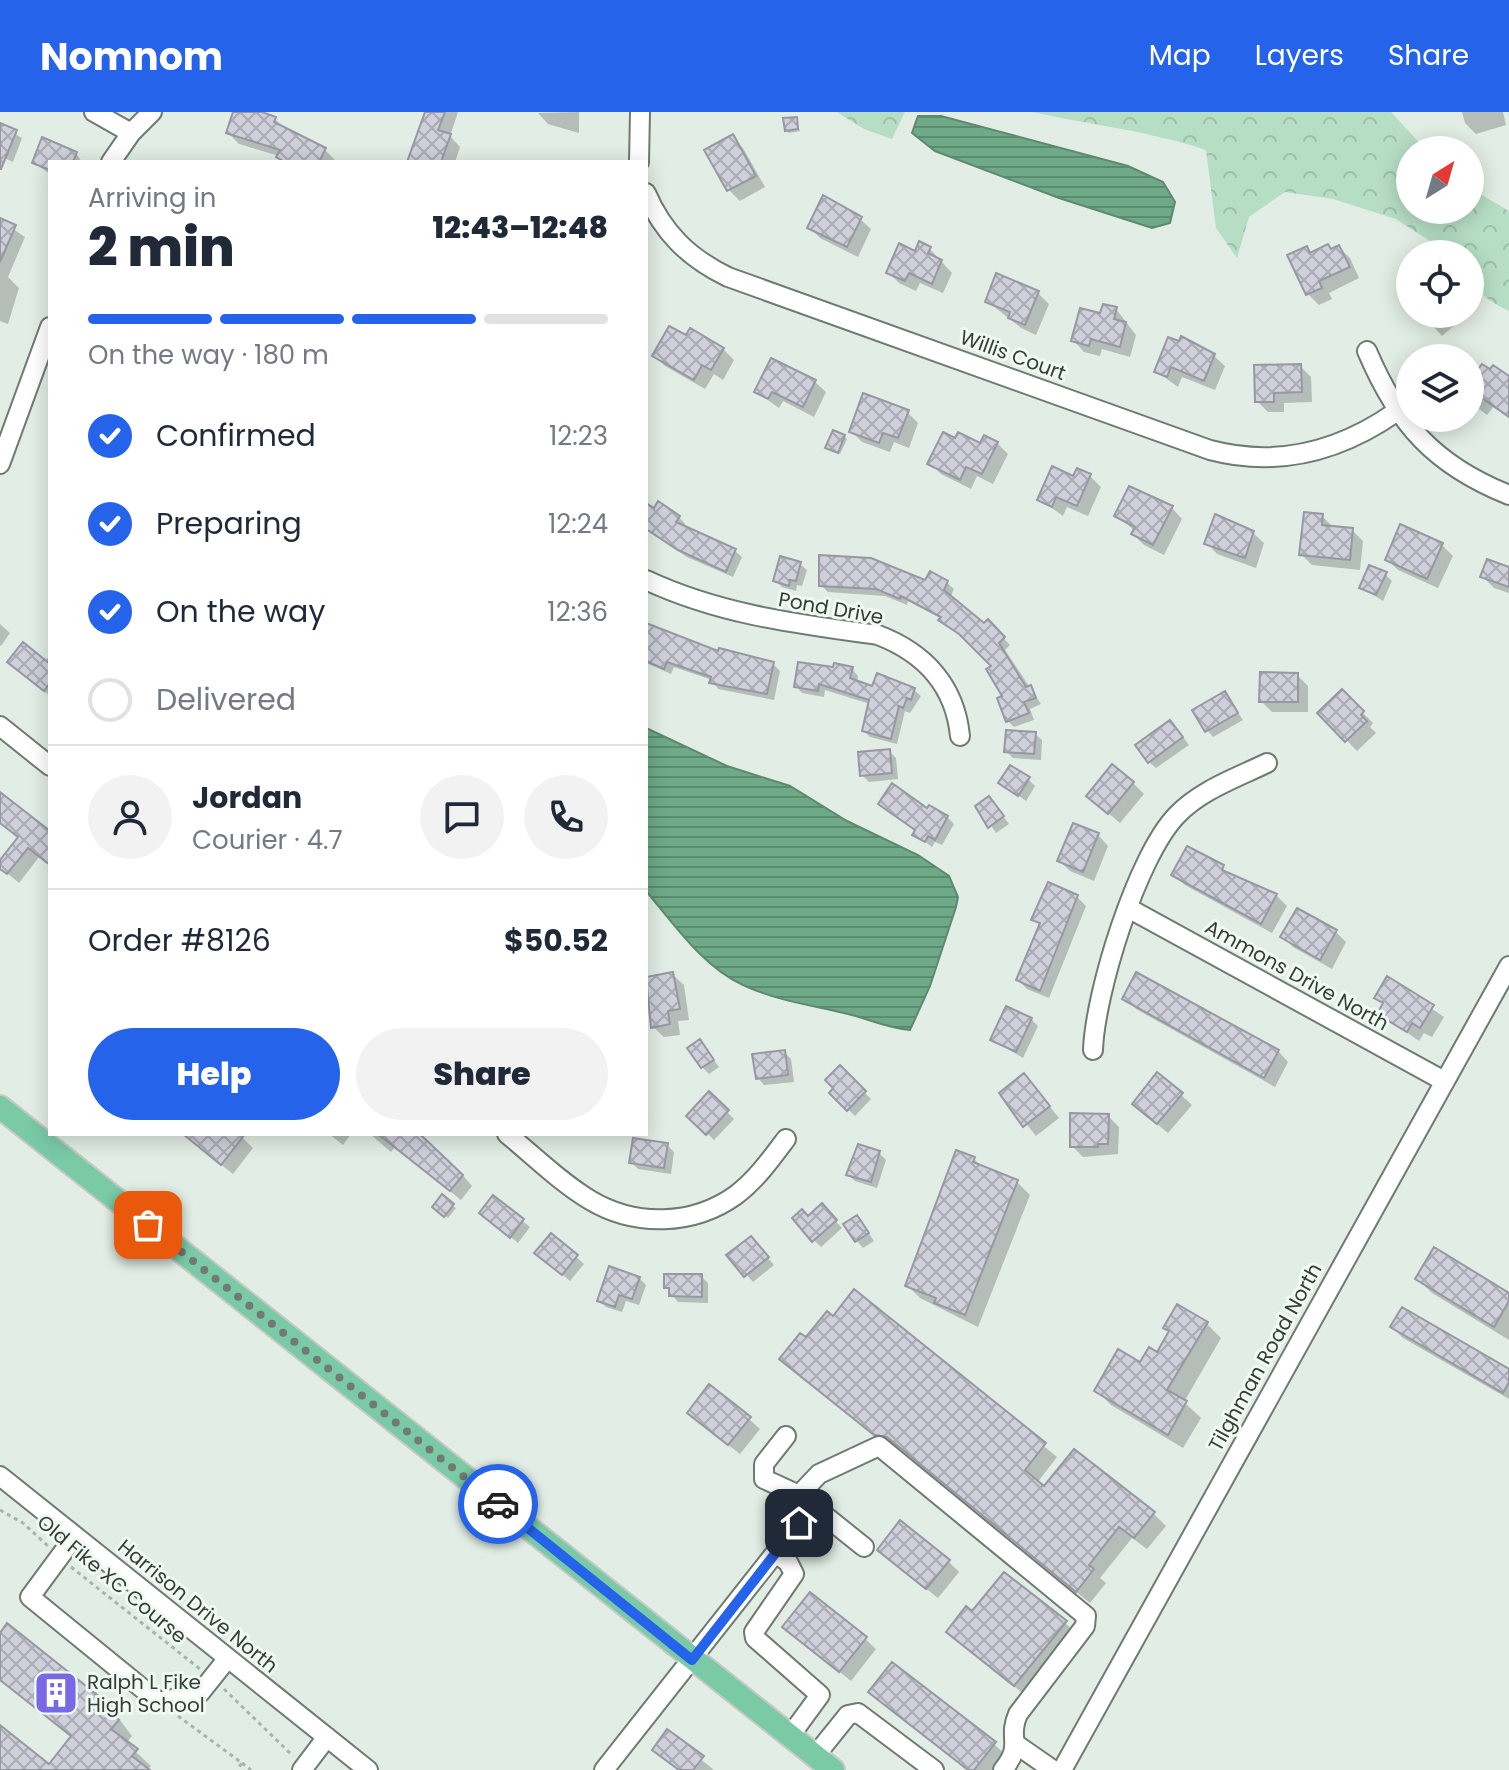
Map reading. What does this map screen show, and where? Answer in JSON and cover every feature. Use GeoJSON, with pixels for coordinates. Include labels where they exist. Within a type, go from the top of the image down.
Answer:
{"type":"FeatureCollection","features":[{"type":"Feature","properties":{"kind":"main road"},"geometry":{"type":"LineString","coordinates":[[0,1107],[824,1763]]}},
{"type":"Feature","properties":{"kind":"street"},"geometry":{"type":"LineString","coordinates":[[94,112],[131,133]]}},
{"type":"Feature","properties":{"kind":"street"},"geometry":{"type":"LineString","coordinates":[[112,160],[131,133],[152,112]]}},
{"type":"Feature","properties":{"kind":"street"},"geometry":{"type":"LineString","coordinates":[[639,160],[640,112]]}},
{"type":"Feature","properties":{"kind":"street","name":"Willis Court"},"geometry":{"type":"LineString","coordinates":[[648,197],[666,231],[684,250],[728,277],[1210,450],[1254,458],[1311,453],[1365,434],[1396,412]]}},
{"type":"Feature","properties":{"kind":"street"},"geometry":{"type":"LineString","coordinates":[[0,464],[48,332]]}},
{"type":"Feature","properties":{"kind":"street"},"geometry":{"type":"LineString","coordinates":[[1367,351],[1396,412]]}},
{"type":"Feature","properties":{"kind":"street"},"geometry":{"type":"LineString","coordinates":[[1415,432],[1435,453],[1463,473],[1509,495]]}},
{"type":"Feature","properties":{"kind":"street","name":"Pond Drive"},"geometry":{"type":"LineString","coordinates":[[648,581],[713,607],[752,617],[878,635],[897,643],[928,664],[941,679],[952,699],[960,736]]}},
{"type":"Feature","properties":{"kind":"street"},"geometry":{"type":"LineString","coordinates":[[0,726],[48,764]]}},
{"type":"Feature","properties":{"kind":"street"},"geometry":{"type":"LineString","coordinates":[[1093,1050],[1102,985],[1151,851],[1178,814],[1208,791],[1267,763]]}},
{"type":"Feature","properties":{"kind":"street","name":"Ammons Drive North"},"geometry":{"type":"LineString","coordinates":[[1130,909],[1444,1081]]}},
{"type":"Feature","properties":{"kind":"street","name":"Tilghman Road North"},"geometry":{"type":"LineString","coordinates":[[1062,1770],[1509,966]]}},
{"type":"Feature","properties":{"kind":"street"},"geometry":{"type":"LineString","coordinates":[[509,1136],[586,1198],[626,1216],[649,1219],[689,1216],[736,1195],[753,1180],[786,1139]]}},
{"type":"Feature","properties":{"kind":"street"},"geometry":{"type":"LineString","coordinates":[[786,1436],[764,1464],[764,1479],[799,1495],[864,1547]]}},
{"type":"Feature","properties":{"kind":"street"},"geometry":{"type":"LineString","coordinates":[[604,1770],[799,1523],[799,1495],[819,1474],[879,1446],[1086,1616],[1085,1626],[1018,1714],[1014,1724],[1015,1755],[1003,1770]]}},
{"type":"Feature","properties":{"kind":"street","name":"Harrison Drive North"},"geometry":{"type":"LineString","coordinates":[[0,1476],[368,1770]]}},
{"type":"Feature","properties":{"kind":"street"},"geometry":{"type":"LineString","coordinates":[[75,1536],[30,1597],[159,1702],[200,1693],[228,1658]]}},
{"type":"Feature","properties":{"kind":"street"},"geometry":{"type":"LineString","coordinates":[[775,1553],[788,1562],[794,1574],[761,1617],[754,1632],[755,1638],[820,1695],[790,1736]]}},
{"type":"Feature","properties":{"kind":"street"},"geometry":{"type":"LineString","coordinates":[[824,1763],[848,1715],[858,1713],[934,1770]]}},
{"type":"Feature","properties":{"kind":"street"},"geometry":{"type":"LineString","coordinates":[[300,1765],[327,1737]]}},
{"type":"Feature","properties":{"kind":"street"},"geometry":{"type":"LineString","coordinates":[[1017,1745],[1053,1770]]}},
{"type":"Feature","properties":{"kind":"path","name":"Old Fike XC Course"},"geometry":{"type":"LineString","coordinates":[[0,1510],[23,1523],[55,1553]]}},
{"type":"Feature","properties":{"kind":"path","name":"Old Fike XC Course"},"geometry":{"type":"LineString","coordinates":[[65,1562],[210,1677]]}},
{"type":"Feature","properties":{"kind":"path"},"geometry":{"type":"LineString","coordinates":[[220,1686],[300,1765]]}},
{"type":"Feature","properties":{"kind":"path"},"geometry":{"type":"LineString","coordinates":[[159,1702],[251,1770]]}},
{"type":"Feature","properties":{"kind":"path"},"geometry":{"type":"LineString","coordinates":[[237,1770],[242,1763]]}},
{"type":"Feature","properties":{"kind":"green space"},"geometry":{"type":"Polygon","coordinates":[[[837,112],[905,112],[892,139],[864,129],[837,112]]]}},
{"type":"Feature","properties":{"kind":"green space"},"geometry":{"type":"Polygon","coordinates":[[[1032,112],[1391,112],[1413,136],[1396,136],[1396,219],[1333,199],[1285,192],[1249,217],[1237,258],[1216,228],[1206,150],[1142,133],[1032,112]]]}},
{"type":"Feature","properties":{"kind":"green space"},"geometry":{"type":"Polygon","coordinates":[[[1484,196],[1509,211],[1509,311],[1484,296],[1484,240],[1428,240],[1404,224],[1484,224],[1484,196]]]}},
{"type":"Feature","properties":{"kind":"shaded area"},"geometry":{"type":"Polygon","coordinates":[[[918,116],[941,116],[1128,166],[1163,182],[1175,202],[1170,223],[1152,228],[1059,198],[935,151],[912,133],[918,116]]]}},
{"type":"Feature","properties":{"kind":"shaded area"},"geometry":{"type":"Polygon","coordinates":[[[648,729],[727,766],[790,786],[847,821],[918,855],[949,876],[958,897],[930,986],[910,1030],[780,998],[743,985],[702,956],[648,893],[648,729]]]}},
{"type":"Feature","properties":{"kind":"building"},"geometry":{"type":"Polygon","coordinates":[[[233,112],[262,112],[276,117],[274,122],[326,148],[320,160],[281,160],[276,157],[280,150],[226,133],[233,112]]]}},
{"type":"Feature","properties":{"kind":"building"},"geometry":{"type":"Polygon","coordinates":[[[425,112],[445,112],[438,130],[451,134],[442,160],[408,160],[425,112]]]}},
{"type":"Feature","properties":{"kind":"building"},"geometry":{"type":"Polygon","coordinates":[[[797,117],[798,129],[785,131],[783,118],[797,117]]]}},
{"type":"Feature","properties":{"kind":"building"},"geometry":{"type":"Polygon","coordinates":[[[0,123],[17,130],[1,169],[0,169],[0,123]]]}},
{"type":"Feature","properties":{"kind":"building"},"geometry":{"type":"Polygon","coordinates":[[[733,134],[756,176],[727,191],[704,150],[733,134]]]}},
{"type":"Feature","properties":{"kind":"building"},"geometry":{"type":"Polygon","coordinates":[[[42,137],[77,152],[74,160],[48,160],[48,169],[32,163],[42,137]]]}},
{"type":"Feature","properties":{"kind":"building"},"geometry":{"type":"Polygon","coordinates":[[[823,195],[862,217],[847,247],[807,228],[823,195]]]}},
{"type":"Feature","properties":{"kind":"building"},"geometry":{"type":"Polygon","coordinates":[[[0,218],[16,225],[0,262],[0,218]]]}},
{"type":"Feature","properties":{"kind":"building"},"geometry":{"type":"Polygon","coordinates":[[[919,241],[931,247],[928,253],[942,260],[932,284],[909,273],[905,281],[886,273],[899,243],[915,251],[919,241]]]}},
{"type":"Feature","properties":{"kind":"building"},"geometry":{"type":"Polygon","coordinates":[[[1328,244],[1331,249],[1339,245],[1350,267],[1319,281],[1322,288],[1306,295],[1287,255],[1307,246],[1310,253],[1328,244]]]}},
{"type":"Feature","properties":{"kind":"building"},"geometry":{"type":"Polygon","coordinates":[[[996,273],[1039,291],[1025,325],[1008,318],[1010,312],[985,302],[996,273]]]}},
{"type":"Feature","properties":{"kind":"building"},"geometry":{"type":"Polygon","coordinates":[[[1103,304],[1117,307],[1114,319],[1126,322],[1120,347],[1091,339],[1089,346],[1071,341],[1080,308],[1100,313],[1103,304]]]}},
{"type":"Feature","properties":{"kind":"building"},"geometry":{"type":"Polygon","coordinates":[[[669,326],[686,335],[690,328],[724,348],[711,370],[702,365],[694,380],[652,356],[669,326]]]}},
{"type":"Feature","properties":{"kind":"building"},"geometry":{"type":"Polygon","coordinates":[[[1181,336],[1215,354],[1204,381],[1171,367],[1167,377],[1154,372],[1168,337],[1179,341],[1181,336]]]}},
{"type":"Feature","properties":{"kind":"building"},"geometry":{"type":"Polygon","coordinates":[[[771,358],[816,380],[803,407],[772,392],[768,399],[754,392],[771,358]]]}},
{"type":"Feature","properties":{"kind":"building"},"geometry":{"type":"Polygon","coordinates":[[[1301,364],[1302,392],[1274,393],[1274,402],[1255,402],[1254,365],[1301,364]]]}},
{"type":"Feature","properties":{"kind":"building"},"geometry":{"type":"Polygon","coordinates":[[[1484,365],[1490,369],[1493,365],[1509,376],[1509,417],[1484,399],[1484,365]]]}},
{"type":"Feature","properties":{"kind":"building"},"geometry":{"type":"Polygon","coordinates":[[[863,393],[909,410],[898,438],[883,433],[879,443],[849,432],[863,393]]]}},
{"type":"Feature","properties":{"kind":"building"},"geometry":{"type":"Polygon","coordinates":[[[833,430],[845,435],[838,453],[825,448],[833,430]]]}},
{"type":"Feature","properties":{"kind":"building"},"geometry":{"type":"Polygon","coordinates":[[[943,432],[955,438],[958,432],[980,443],[984,435],[998,442],[982,474],[966,467],[960,480],[927,464],[943,432]]]}},
{"type":"Feature","properties":{"kind":"building"},"geometry":{"type":"Polygon","coordinates":[[[1052,466],[1073,476],[1077,468],[1091,474],[1077,506],[1056,497],[1052,507],[1037,500],[1052,466]]]}},
{"type":"Feature","properties":{"kind":"building"},"geometry":{"type":"Polygon","coordinates":[[[1129,486],[1173,506],[1153,545],[1131,534],[1135,527],[1114,516],[1129,486]]]}},
{"type":"Feature","properties":{"kind":"building"},"geometry":{"type":"Polygon","coordinates":[[[658,501],[680,516],[676,522],[736,549],[726,572],[678,550],[648,530],[648,504],[654,508],[658,501]]]}},
{"type":"Feature","properties":{"kind":"building"},"geometry":{"type":"Polygon","coordinates":[[[1304,512],[1323,514],[1322,525],[1353,528],[1350,560],[1299,555],[1304,512]]]}},
{"type":"Feature","properties":{"kind":"building"},"geometry":{"type":"Polygon","coordinates":[[[1215,514],[1254,531],[1245,558],[1204,544],[1215,514]]]}},
{"type":"Feature","properties":{"kind":"building"},"geometry":{"type":"Polygon","coordinates":[[[1400,524],[1443,543],[1427,579],[1385,560],[1400,524]]]}},
{"type":"Feature","properties":{"kind":"building"},"geometry":{"type":"Polygon","coordinates":[[[819,555],[871,558],[925,580],[930,571],[948,581],[944,590],[984,623],[988,619],[1005,637],[999,643],[1026,687],[1031,685],[1036,698],[1024,702],[1029,713],[1006,722],[997,698],[1002,696],[986,669],[991,666],[959,634],[938,620],[941,617],[901,596],[900,599],[876,589],[819,586],[819,555]]]}},
{"type":"Feature","properties":{"kind":"building"},"geometry":{"type":"Polygon","coordinates":[[[780,556],[801,562],[796,581],[790,580],[789,586],[773,581],[780,556]]]}},
{"type":"Feature","properties":{"kind":"building"},"geometry":{"type":"Polygon","coordinates":[[[1487,559],[1509,567],[1509,587],[1480,577],[1487,559]]]}},
{"type":"Feature","properties":{"kind":"building"},"geometry":{"type":"Polygon","coordinates":[[[1369,565],[1387,572],[1376,595],[1359,588],[1369,565]]]}},
{"type":"Feature","properties":{"kind":"building"},"geometry":{"type":"Polygon","coordinates":[[[648,624],[718,651],[719,648],[774,662],[767,694],[709,683],[711,677],[667,662],[664,669],[648,662],[648,624]]]}},
{"type":"Feature","properties":{"kind":"building"},"geometry":{"type":"Polygon","coordinates":[[[23,642],[48,662],[48,686],[44,691],[7,662],[23,642]]]}},
{"type":"Feature","properties":{"kind":"building"},"geometry":{"type":"Polygon","coordinates":[[[798,662],[853,667],[850,678],[872,686],[877,673],[915,688],[911,700],[907,698],[903,708],[899,706],[891,739],[862,731],[869,700],[819,684],[818,691],[794,687],[798,662]]]}},
{"type":"Feature","properties":{"kind":"building"},"geometry":{"type":"Polygon","coordinates":[[[1260,672],[1298,673],[1298,702],[1259,702],[1260,672]]]}},
{"type":"Feature","properties":{"kind":"building"},"geometry":{"type":"Polygon","coordinates":[[[1342,689],[1364,711],[1361,715],[1367,721],[1345,742],[1317,713],[1342,689]]]}},
{"type":"Feature","properties":{"kind":"building"},"geometry":{"type":"Polygon","coordinates":[[[1225,691],[1238,713],[1205,732],[1192,710],[1225,691]]]}},
{"type":"Feature","properties":{"kind":"building"},"geometry":{"type":"Polygon","coordinates":[[[1170,720],[1183,737],[1148,763],[1135,745],[1170,720]]]}},
{"type":"Feature","properties":{"kind":"building"},"geometry":{"type":"Polygon","coordinates":[[[1006,730],[1036,732],[1034,754],[1004,752],[1006,730]]]}},
{"type":"Feature","properties":{"kind":"building"},"geometry":{"type":"Polygon","coordinates":[[[890,749],[892,773],[860,776],[858,752],[890,749]]]}},
{"type":"Feature","properties":{"kind":"building"},"geometry":{"type":"Polygon","coordinates":[[[1112,764],[1134,782],[1108,814],[1086,796],[1112,764]]]}},
{"type":"Feature","properties":{"kind":"building"},"geometry":{"type":"Polygon","coordinates":[[[1010,765],[1030,777],[1018,796],[998,783],[1010,765]]]}},
{"type":"Feature","properties":{"kind":"building"},"geometry":{"type":"Polygon","coordinates":[[[892,783],[927,808],[929,805],[948,816],[935,840],[928,836],[925,842],[912,835],[915,830],[878,804],[892,783]]]}},
{"type":"Feature","properties":{"kind":"building"},"geometry":{"type":"Polygon","coordinates":[[[0,792],[48,829],[48,863],[28,848],[7,874],[0,869],[0,860],[18,837],[0,823],[0,792]]]}},
{"type":"Feature","properties":{"kind":"building"},"geometry":{"type":"Polygon","coordinates":[[[989,796],[1004,816],[988,828],[975,806],[989,796]]]}},
{"type":"Feature","properties":{"kind":"building"},"geometry":{"type":"Polygon","coordinates":[[[1073,823],[1099,833],[1083,872],[1057,861],[1073,823]]]}},
{"type":"Feature","properties":{"kind":"building"},"geometry":{"type":"Polygon","coordinates":[[[1187,846],[1224,865],[1222,870],[1277,894],[1261,924],[1171,875],[1187,846]]]}},
{"type":"Feature","properties":{"kind":"building"},"geometry":{"type":"Polygon","coordinates":[[[1048,882],[1078,895],[1040,991],[1016,980],[1040,923],[1031,920],[1048,882]]]}},
{"type":"Feature","properties":{"kind":"building"},"geometry":{"type":"Polygon","coordinates":[[[1297,908],[1337,930],[1320,960],[1280,937],[1297,908]]]}},
{"type":"Feature","properties":{"kind":"building"},"geometry":{"type":"Polygon","coordinates":[[[673,972],[680,1009],[668,1011],[670,1024],[651,1028],[648,977],[673,972]]]}},
{"type":"Feature","properties":{"kind":"building"},"geometry":{"type":"Polygon","coordinates":[[[1136,972],[1279,1050],[1264,1078],[1122,999],[1136,972]]]}},
{"type":"Feature","properties":{"kind":"building"},"geometry":{"type":"Polygon","coordinates":[[[1387,976],[1434,1005],[1420,1028],[1412,1023],[1407,1032],[1377,1014],[1383,1003],[1374,998],[1387,976]]]}},
{"type":"Feature","properties":{"kind":"building"},"geometry":{"type":"Polygon","coordinates":[[[1006,1006],[1032,1018],[1016,1052],[990,1040],[1006,1006]]]}},
{"type":"Feature","properties":{"kind":"building"},"geometry":{"type":"Polygon","coordinates":[[[700,1039],[714,1060],[701,1068],[687,1048],[700,1039]]]}},
{"type":"Feature","properties":{"kind":"building"},"geometry":{"type":"Polygon","coordinates":[[[785,1050],[788,1075],[756,1079],[752,1054],[785,1050]]]}},
{"type":"Feature","properties":{"kind":"building"},"geometry":{"type":"Polygon","coordinates":[[[840,1065],[866,1091],[847,1111],[829,1093],[833,1088],[825,1080],[840,1065]]]}},
{"type":"Feature","properties":{"kind":"building"},"geometry":{"type":"Polygon","coordinates":[[[1157,1072],[1183,1093],[1157,1124],[1132,1104],[1157,1072]]]}},
{"type":"Feature","properties":{"kind":"building"},"geometry":{"type":"Polygon","coordinates":[[[1024,1073],[1050,1106],[1023,1127],[999,1093],[1024,1073]]]}},
{"type":"Feature","properties":{"kind":"building"},"geometry":{"type":"Polygon","coordinates":[[[709,1091],[729,1110],[706,1135],[686,1116],[709,1091]]]}},
{"type":"Feature","properties":{"kind":"building"},"geometry":{"type":"Polygon","coordinates":[[[1070,1113],[1109,1114],[1108,1144],[1070,1147],[1070,1113]]]}},
{"type":"Feature","properties":{"kind":"building"},"geometry":{"type":"Polygon","coordinates":[[[185,1136],[243,1136],[221,1165],[185,1136]]]}},
{"type":"Feature","properties":{"kind":"building"},"geometry":{"type":"Polygon","coordinates":[[[381,1136],[422,1136],[463,1175],[450,1191],[381,1136]]]}},
{"type":"Feature","properties":{"kind":"building"},"geometry":{"type":"Polygon","coordinates":[[[633,1138],[668,1143],[664,1168],[629,1163],[633,1138]]]}},
{"type":"Feature","properties":{"kind":"building"},"geometry":{"type":"Polygon","coordinates":[[[858,1144],[880,1151],[871,1182],[846,1175],[858,1144]]]}},
{"type":"Feature","properties":{"kind":"building"},"geometry":{"type":"Polygon","coordinates":[[[956,1150],[975,1157],[973,1162],[1018,1180],[965,1315],[934,1303],[936,1298],[905,1286],[956,1150]]]}},
{"type":"Feature","properties":{"kind":"building"},"geometry":{"type":"Polygon","coordinates":[[[442,1194],[454,1204],[444,1217],[432,1207],[442,1194]]]}},
{"type":"Feature","properties":{"kind":"building"},"geometry":{"type":"Polygon","coordinates":[[[493,1195],[524,1219],[510,1238],[479,1213],[493,1195]]]}},
{"type":"Feature","properties":{"kind":"building"},"geometry":{"type":"Polygon","coordinates":[[[822,1203],[837,1220],[812,1242],[792,1218],[802,1209],[808,1216],[822,1203]]]}},
{"type":"Feature","properties":{"kind":"building"},"geometry":{"type":"Polygon","coordinates":[[[857,1215],[869,1233],[855,1242],[843,1224],[857,1215]]]}},
{"type":"Feature","properties":{"kind":"building"},"geometry":{"type":"Polygon","coordinates":[[[551,1233],[578,1255],[562,1275],[534,1253],[551,1233]]]}},
{"type":"Feature","properties":{"kind":"building"},"geometry":{"type":"Polygon","coordinates":[[[751,1236],[769,1257],[744,1277],[726,1255],[751,1236]]]}},
{"type":"Feature","properties":{"kind":"building"},"geometry":{"type":"Polygon","coordinates":[[[1434,1247],[1509,1293],[1509,1301],[1494,1327],[1415,1279],[1434,1247]]]}},
{"type":"Feature","properties":{"kind":"building"},"geometry":{"type":"Polygon","coordinates":[[[609,1266],[640,1277],[632,1299],[619,1295],[615,1307],[597,1301],[609,1266]]]}},
{"type":"Feature","properties":{"kind":"building"},"geometry":{"type":"Polygon","coordinates":[[[664,1274],[702,1274],[702,1297],[669,1296],[669,1288],[664,1288],[664,1274]]]}},
{"type":"Feature","properties":{"kind":"building"},"geometry":{"type":"Polygon","coordinates":[[[854,1289],[1046,1443],[1025,1470],[1044,1486],[1074,1449],[1155,1512],[1134,1538],[1119,1527],[1089,1565],[1094,1569],[1076,1592],[887,1437],[874,1435],[779,1359],[800,1333],[806,1337],[827,1311],[833,1316],[854,1289]]]}},
{"type":"Feature","properties":{"kind":"building"},"geometry":{"type":"Polygon","coordinates":[[[1177,1304],[1208,1322],[1167,1390],[1187,1401],[1168,1435],[1094,1391],[1118,1349],[1140,1362],[1149,1347],[1157,1352],[1169,1331],[1163,1328],[1177,1304]]]}},
{"type":"Feature","properties":{"kind":"building"},"geometry":{"type":"Polygon","coordinates":[[[1402,1307],[1509,1369],[1509,1382],[1503,1393],[1390,1327],[1402,1307]]]}},
{"type":"Feature","properties":{"kind":"building"},"geometry":{"type":"Polygon","coordinates":[[[709,1384],[751,1417],[728,1445],[687,1413],[709,1384]]]}},
{"type":"Feature","properties":{"kind":"building"},"geometry":{"type":"Polygon","coordinates":[[[900,1520],[950,1560],[926,1589],[877,1550],[900,1520]]]}},
{"type":"Feature","properties":{"kind":"building"},"geometry":{"type":"Polygon","coordinates":[[[1004,1572],[1067,1621],[1014,1686],[946,1632],[966,1606],[972,1611],[1004,1572]]]}},
{"type":"Feature","properties":{"kind":"building"},"geometry":{"type":"Polygon","coordinates":[[[810,1592],[867,1637],[839,1672],[782,1627],[810,1592]]]}},
{"type":"Feature","properties":{"kind":"building","name":"Ralph L Fike High School"},"geometry":{"type":"Polygon","coordinates":[[[7,1623],[111,1706],[107,1711],[119,1720],[111,1729],[138,1749],[132,1756],[150,1770],[0,1770],[0,1725],[49,1764],[71,1736],[0,1680],[0,1633],[7,1623]]]}},
{"type":"Feature","properties":{"kind":"building"},"geometry":{"type":"Polygon","coordinates":[[[892,1662],[996,1742],[974,1770],[968,1770],[868,1692],[892,1662]]]}},
{"type":"Feature","properties":{"kind":"building"},"geometry":{"type":"Polygon","coordinates":[[[667,1729],[704,1756],[693,1770],[679,1770],[652,1750],[667,1729]]]}},
{"type":"Feature","properties":{"kind":"way so far"},"geometry":{"type":"LineString","coordinates":[[148,1225],[498,1504]]}},
{"type":"Feature","properties":{"kind":"place","name":"Ralph L Fike High School"},"geometry":{"type":"Point","coordinates":[56,1693]}},
{"type":"Feature","properties":{"kind":"route"},"geometry":{"type":"LineString","coordinates":[[498,1504],[692,1660],[799,1523]]}}]}
